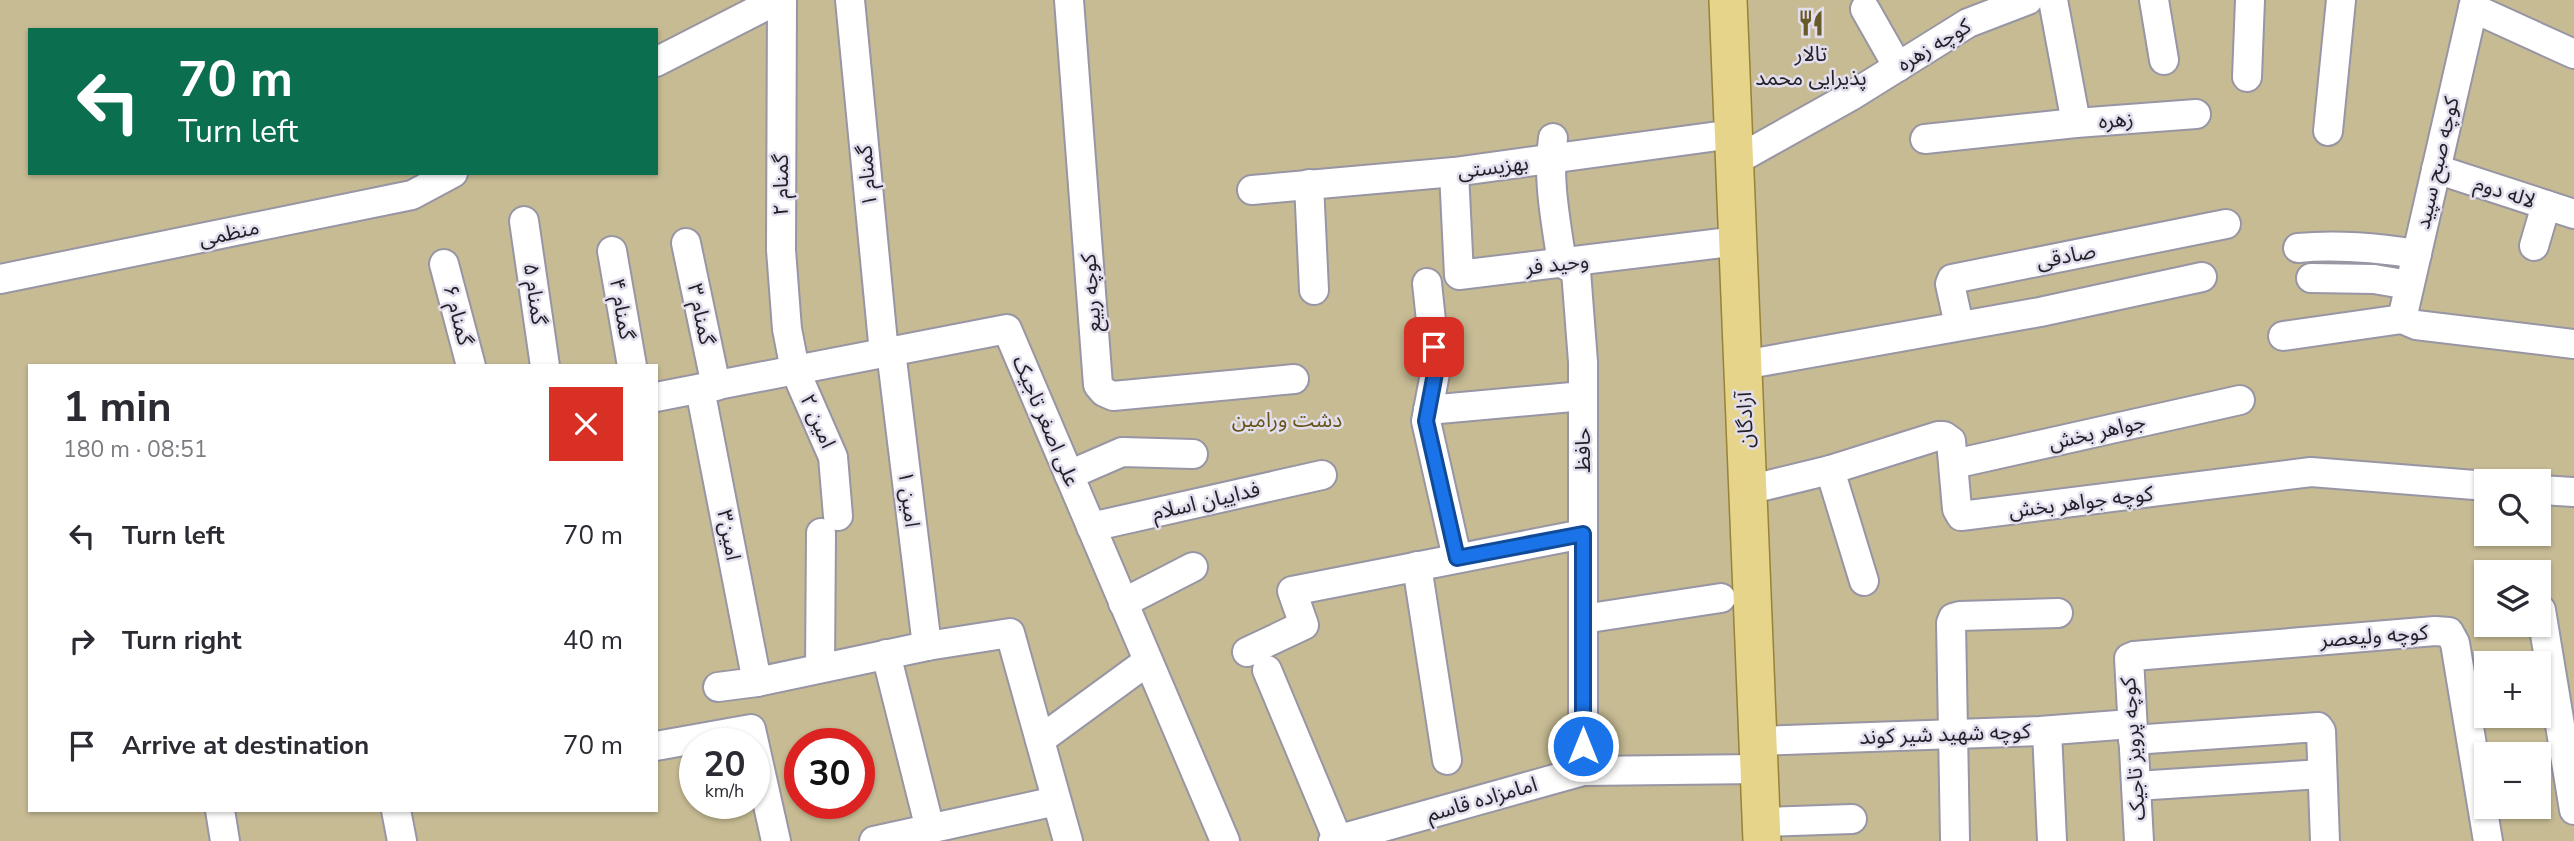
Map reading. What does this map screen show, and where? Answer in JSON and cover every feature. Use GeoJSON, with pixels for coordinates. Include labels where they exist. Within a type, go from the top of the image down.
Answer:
{"type":"FeatureCollection","features":[{"type":"Feature","properties":{"kind":"main road","name":"آزادگان"},"geometry":{"type":"LineString","coordinates":[[1728,0],[1761,832]]}},
{"type":"Feature","properties":{"kind":"street"},"geometry":{"type":"LineString","coordinates":[[658,61],[780,0]]}},
{"type":"Feature","properties":{"kind":"street","name":"گمنام ۲"},"geometry":{"type":"LineString","coordinates":[[780,0],[781,250],[787,329],[795,370]]}},
{"type":"Feature","properties":{"kind":"street","name":"گمنام ۱"},"geometry":{"type":"LineString","coordinates":[[850,0],[887,352]]}},
{"type":"Feature","properties":{"kind":"street","name":"کوچه ربیع"},"geometry":{"type":"LineString","coordinates":[[1069,0],[1098,386],[1104,393],[1113,396],[1294,379]]}},
{"type":"Feature","properties":{"kind":"street","name":"کوچه زهره"},"geometry":{"type":"LineString","coordinates":[[1734,148],[1764,146],[1968,23],[2028,0]]}},
{"type":"Feature","properties":{"kind":"street","name":"زهره"},"geometry":{"type":"LineString","coordinates":[[2053,0],[2076,122],[2196,114]]}},
{"type":"Feature","properties":{"kind":"street"},"geometry":{"type":"LineString","coordinates":[[2154,0],[2164,61]]}},
{"type":"Feature","properties":{"kind":"street"},"geometry":{"type":"LineString","coordinates":[[2247,77],[2250,0]]}},
{"type":"Feature","properties":{"kind":"street"},"geometry":{"type":"LineString","coordinates":[[2328,131],[2341,0]]}},
{"type":"Feature","properties":{"kind":"street"},"geometry":{"type":"LineString","coordinates":[[2478,7],[2574,54]]}},
{"type":"Feature","properties":{"kind":"street","name":"کوچه صبح سپید"},"geometry":{"type":"LineString","coordinates":[[2402,319],[2436,169],[2478,7]]}},
{"type":"Feature","properties":{"kind":"street"},"geometry":{"type":"LineString","coordinates":[[1865,9],[1898,67]]}},
{"type":"Feature","properties":{"kind":"street"},"geometry":{"type":"LineString","coordinates":[[1925,139],[2076,122]]}},
{"type":"Feature","properties":{"kind":"street","name":"بهزیستی"},"geometry":{"type":"LineString","coordinates":[[1252,190],[1309,184],[1454,182],[1551,149],[1734,148]]}},
{"type":"Feature","properties":{"kind":"street","name":"حافظ"},"geometry":{"type":"LineString","coordinates":[[1551,149],[1555,219],[1562,263],[1576,271],[1583,362],[1583,771]]}},
{"type":"Feature","properties":{"kind":"street","name":"لاله دوم"},"geometry":{"type":"LineString","coordinates":[[2436,169],[2574,214]]}},
{"type":"Feature","properties":{"kind":"street","name":"منظمی"},"geometry":{"type":"LineString","coordinates":[[0,279],[412,195],[449,175]]}},
{"type":"Feature","properties":{"kind":"street","name":"وحید فر"},"geometry":{"type":"LineString","coordinates":[[1454,182],[1459,275],[1738,241]]}},
{"type":"Feature","properties":{"kind":"street"},"geometry":{"type":"LineString","coordinates":[[1309,184],[1314,290]]}},
{"type":"Feature","properties":{"kind":"street"},"geometry":{"type":"LineString","coordinates":[[2534,246],[2546,205]]}},
{"type":"Feature","properties":{"kind":"street","name":"گمنام ۵"},"geometry":{"type":"LineString","coordinates":[[524,221],[545,364]]}},
{"type":"Feature","properties":{"kind":"street","name":"صادقی"},"geometry":{"type":"LineString","coordinates":[[1959,326],[1950,284],[1952,279],[2226,224]]}},
{"type":"Feature","properties":{"kind":"street","name":"گمنام ۳"},"geometry":{"type":"LineString","coordinates":[[686,243],[708,388]]}},
{"type":"Feature","properties":{"kind":"street"},"geometry":{"type":"LineString","coordinates":[[2298,248],[2370,247],[2417,254]]}},
{"type":"Feature","properties":{"kind":"street","name":"گمنام ۴"},"geometry":{"type":"LineString","coordinates":[[612,251],[632,364]]}},
{"type":"Feature","properties":{"kind":"street","name":"گمنام ۶"},"geometry":{"type":"LineString","coordinates":[[444,264],[470,364]]}},
{"type":"Feature","properties":{"kind":"street"},"geometry":{"type":"LineString","coordinates":[[1743,365],[2040,312],[2202,276]]}},
{"type":"Feature","properties":{"kind":"street"},"geometry":{"type":"LineString","coordinates":[[2311,278],[2374,279],[2409,285]]}},
{"type":"Feature","properties":{"kind":"street"},"geometry":{"type":"LineString","coordinates":[[1427,283],[1436,368],[1426,421],[1457,558]]}},
{"type":"Feature","properties":{"kind":"street"},"geometry":{"type":"LineString","coordinates":[[2283,336],[2402,319],[2416,325],[2574,344]]}},
{"type":"Feature","properties":{"kind":"street","name":"علی اصغر تاجیک"},"geometry":{"type":"LineString","coordinates":[[658,397],[1007,329],[1225,841]]}},
{"type":"Feature","properties":{"kind":"street","name":"امین ۱"},"geometry":{"type":"LineString","coordinates":[[887,352],[927,646]]}},
{"type":"Feature","properties":{"kind":"street","name":"امین ۲"},"geometry":{"type":"LineString","coordinates":[[795,370],[833,457],[820,668]]}},
{"type":"Feature","properties":{"kind":"street","name":"امین۳"},"geometry":{"type":"LineString","coordinates":[[708,388],[757,682]]}},
{"type":"Feature","properties":{"kind":"street"},"geometry":{"type":"LineString","coordinates":[[1428,411],[1583,396]]}},
{"type":"Feature","properties":{"kind":"street","name":"جواهر بخش"},"geometry":{"type":"LineString","coordinates":[[1954,464],[2240,400]]}},
{"type":"Feature","properties":{"kind":"street","name":"کوچه جواهر بخش"},"geometry":{"type":"LineString","coordinates":[[1748,490],[1830,470],[1938,436],[1944,436],[1951,441],[1957,509],[1961,516],[2311,472],[2474,485]]}},
{"type":"Feature","properties":{"kind":"street"},"geometry":{"type":"LineString","coordinates":[[1069,475],[1122,452],[1193,454]]}},
{"type":"Feature","properties":{"kind":"street"},"geometry":{"type":"LineString","coordinates":[[1830,470],[1864,581]]}},
{"type":"Feature","properties":{"kind":"street","name":"فداییان اسلام"},"geometry":{"type":"LineString","coordinates":[[1091,527],[1322,475]]}},
{"type":"Feature","properties":{"kind":"street"},"geometry":{"type":"LineString","coordinates":[[2551,491],[2574,492]]}},
{"type":"Feature","properties":{"kind":"street"},"geometry":{"type":"LineString","coordinates":[[1335,840],[1257,661],[1304,625],[1292,591],[1583,534]]}},
{"type":"Feature","properties":{"kind":"street"},"geometry":{"type":"LineString","coordinates":[[1417,566],[1447,760]]}},
{"type":"Feature","properties":{"kind":"street"},"geometry":{"type":"LineString","coordinates":[[1123,603],[1193,567]]}},
{"type":"Feature","properties":{"kind":"street"},"geometry":{"type":"LineString","coordinates":[[1583,619],[1721,598]]}},
{"type":"Feature","properties":{"kind":"street"},"geometry":{"type":"LineString","coordinates":[[1955,839],[1953,618],[2058,613]]}},
{"type":"Feature","properties":{"kind":"street","name":"کوچه ولیعصر"},"geometry":{"type":"LineString","coordinates":[[2129,658],[2421,632],[2449,632],[2455,643],[2488,841]]}},
{"type":"Feature","properties":{"kind":"street"},"geometry":{"type":"LineString","coordinates":[[718,687],[757,682],[927,646],[1010,633],[1068,841]]}},
{"type":"Feature","properties":{"kind":"street"},"geometry":{"type":"LineString","coordinates":[[2545,637],[2574,810]]}},
{"type":"Feature","properties":{"kind":"street"},"geometry":{"type":"LineString","coordinates":[[886,654],[930,829]]}},
{"type":"Feature","properties":{"kind":"street","name":"کوچه پرویز تاجیک"},"geometry":{"type":"LineString","coordinates":[[2129,658],[2139,841]]}},
{"type":"Feature","properties":{"kind":"street"},"geometry":{"type":"LineString","coordinates":[[1040,740],[1148,661]]}},
{"type":"Feature","properties":{"kind":"street","name":"کوچه شهید شیر کوند"},"geometry":{"type":"LineString","coordinates":[[1758,755],[1952,734],[2318,727],[2322,774]]}},
{"type":"Feature","properties":{"kind":"street"},"geometry":{"type":"LineString","coordinates":[[658,746],[751,729],[776,841]]}},
{"type":"Feature","properties":{"kind":"street"},"geometry":{"type":"LineString","coordinates":[[2047,731],[2052,841]]}},
{"type":"Feature","properties":{"kind":"street","name":"امامزاده قاسم"},"geometry":{"type":"LineString","coordinates":[[1335,840],[1583,771],[1758,755]]}},
{"type":"Feature","properties":{"kind":"street"},"geometry":{"type":"LineString","coordinates":[[2136,786],[2322,774],[2325,841]]}},
{"type":"Feature","properties":{"kind":"street"},"geometry":{"type":"LineString","coordinates":[[874,841],[1056,801]]}},
{"type":"Feature","properties":{"kind":"street"},"geometry":{"type":"LineString","coordinates":[[220,812],[225,841]]}},
{"type":"Feature","properties":{"kind":"street"},"geometry":{"type":"LineString","coordinates":[[396,812],[402,841]]}},
{"type":"Feature","properties":{"kind":"street"},"geometry":{"type":"LineString","coordinates":[[1761,832],[1852,818]]}},
{"type":"Feature","properties":{"kind":"green space","name":"دشت ورامین"},"geometry":{"type":"Polygon","coordinates":[[[0,0],[2574,0],[2574,841],[0,841],[0,0]]]}},
{"type":"Feature","properties":{"kind":"place","name":"تالار پذیرایی محمد"},"geometry":{"type":"Point","coordinates":[1811,23]}},
{"type":"Feature","properties":{"kind":"route"},"geometry":{"type":"LineString","coordinates":[[1434,347],[1436,368],[1426,421],[1457,558],[1583,534],[1583,746]]}}]}
